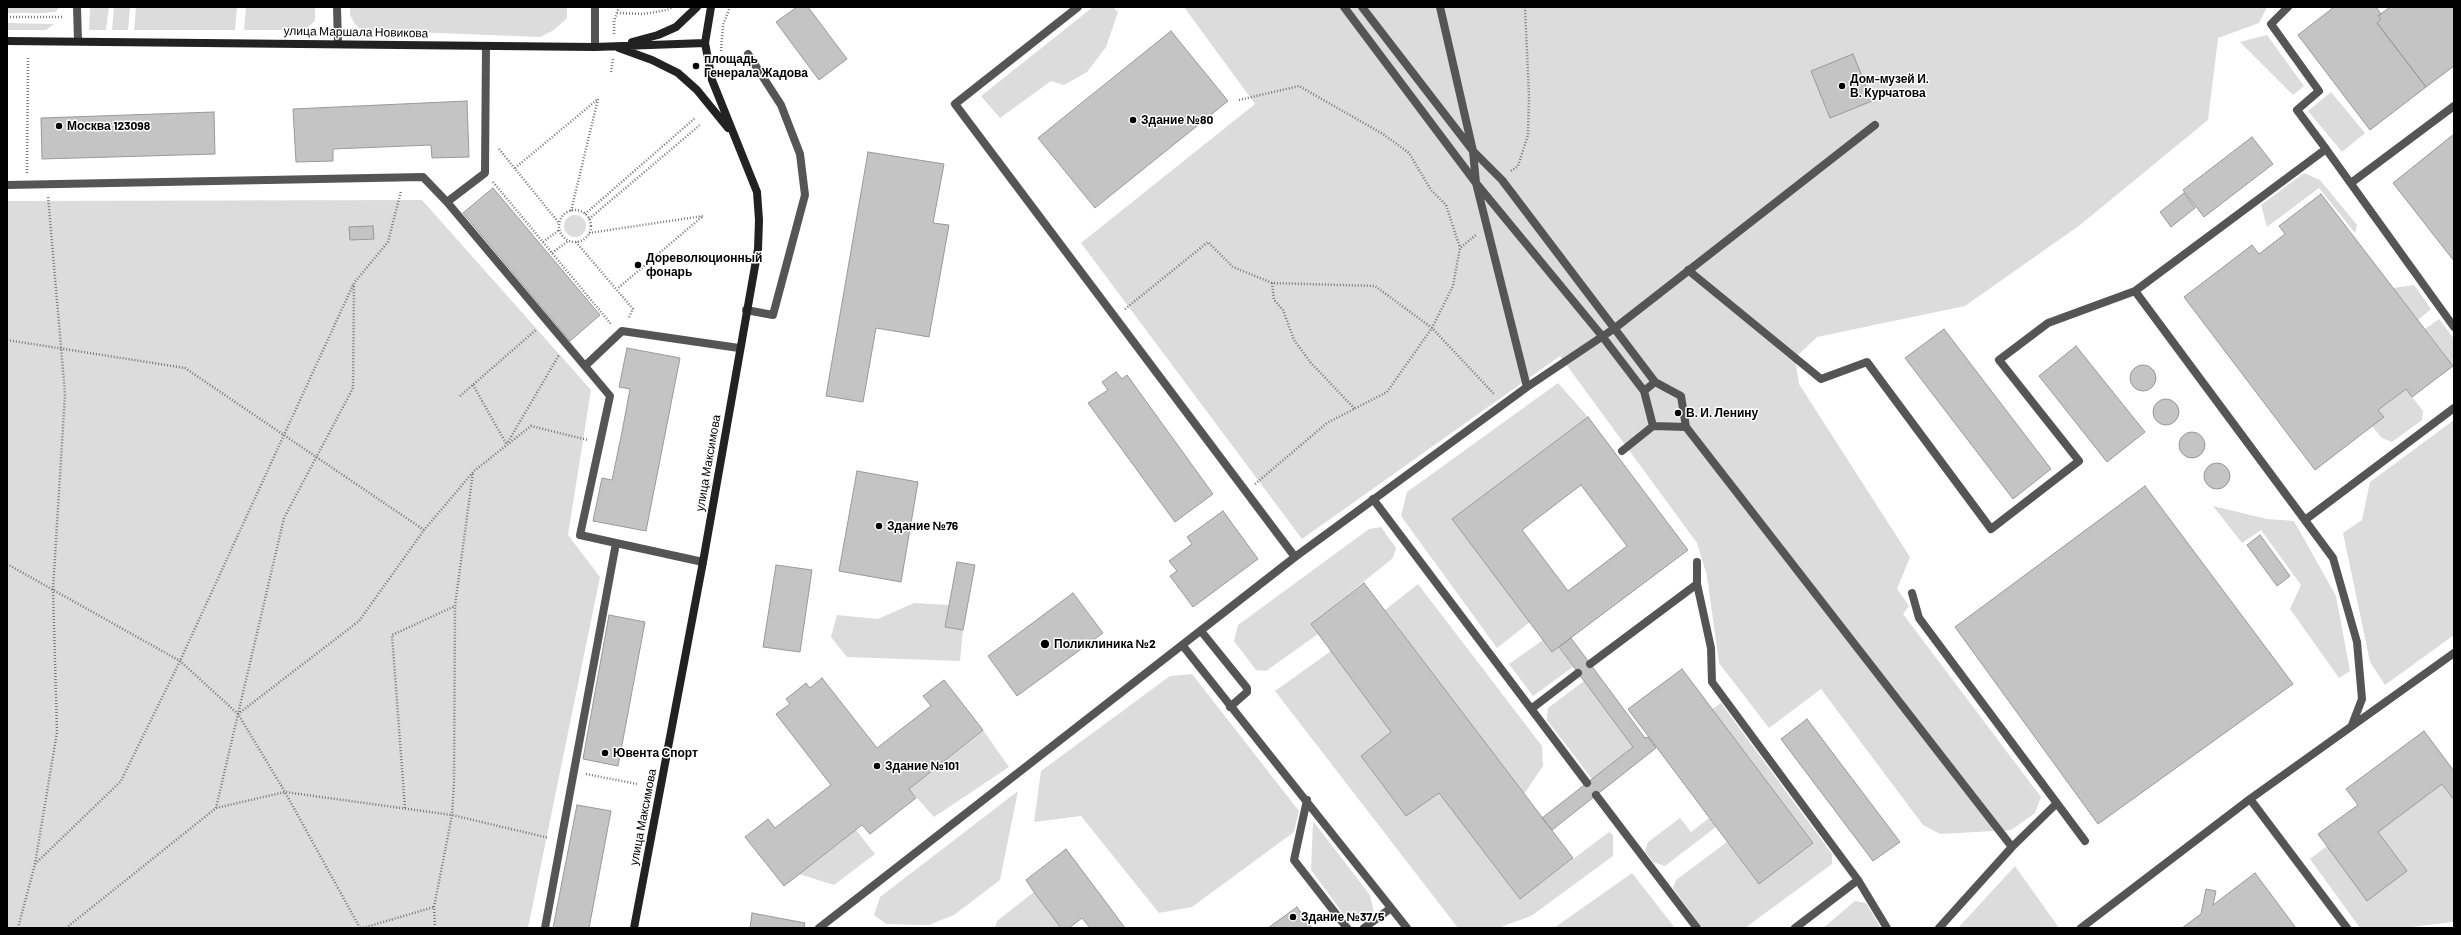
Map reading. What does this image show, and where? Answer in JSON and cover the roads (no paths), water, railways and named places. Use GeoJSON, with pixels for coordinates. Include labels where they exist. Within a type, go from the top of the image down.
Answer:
{"type":"FeatureCollection","features":[{"type":"Feature","properties":{"kind":"street"},"geometry":{"type":"LineString","coordinates":[[77,7],[78,40]]}},
{"type":"Feature","properties":{"kind":"street"},"geometry":{"type":"LineString","coordinates":[[337,7],[338,44]]}},
{"type":"Feature","properties":{"kind":"street"},"geometry":{"type":"LineString","coordinates":[[594,47],[595,7]]}},
{"type":"Feature","properties":{"kind":"street"},"geometry":{"type":"LineString","coordinates":[[614,46],[658,35],[670,30],[690,15],[697,7]]}},
{"type":"Feature","properties":{"kind":"street","name":"улица Максимова"},"geometry":{"type":"LineString","coordinates":[[634,928],[703,562],[739,348],[758,249],[759,220],[757,192],[732,133],[712,80],[705,43],[711,7]]}},
{"type":"Feature","properties":{"kind":"street"},"geometry":{"type":"LineString","coordinates":[[1078,7],[955,104],[1295,558]]}},
{"type":"Feature","properties":{"kind":"street"},"geometry":{"type":"LineString","coordinates":[[1344,7],[1476,183],[1602,336],[1644,392],[1653,426]]}},
{"type":"Feature","properties":{"kind":"street"},"geometry":{"type":"LineString","coordinates":[[1362,7],[1473,151],[1502,180],[1655,382],[1681,396],[1686,427],[2012,848]]}},
{"type":"Feature","properties":{"kind":"street"},"geometry":{"type":"LineString","coordinates":[[1440,7],[1473,151],[1476,183],[1488,226],[1527,387]]}},
{"type":"Feature","properties":{"kind":"street"},"geometry":{"type":"LineString","coordinates":[[2288,7],[2271,24],[2319,91],[2296,110],[2351,183],[2454,327]]}},
{"type":"Feature","properties":{"kind":"street","name":"улица Маршала Новикова"},"geometry":{"type":"LineString","coordinates":[[7,41],[78,40],[594,47],[705,43]]}},
{"type":"Feature","properties":{"kind":"street"},"geometry":{"type":"LineString","coordinates":[[447,202],[485,173],[486,46]]}},
{"type":"Feature","properties":{"kind":"street"},"geometry":{"type":"LineString","coordinates":[[614,46],[652,60],[678,73],[697,90],[732,133]]}},
{"type":"Feature","properties":{"kind":"street"},"geometry":{"type":"LineString","coordinates":[[746,310],[772,315],[805,195],[800,154],[782,105],[748,54]]}},
{"type":"Feature","properties":{"kind":"street"},"geometry":{"type":"LineString","coordinates":[[2351,183],[2454,106]]}},
{"type":"Feature","properties":{"kind":"street"},"geometry":{"type":"LineString","coordinates":[[819,928],[1295,558],[1373,499],[1527,387],[1615,328],[1875,125]]}},
{"type":"Feature","properties":{"kind":"street"},"geometry":{"type":"LineString","coordinates":[[1688,270],[1821,379],[1867,362],[1991,529],[2079,461],[1999,360],[2048,323],[2136,291],[2326,149]]}},
{"type":"Feature","properties":{"kind":"street"},"geometry":{"type":"LineString","coordinates":[[7,185],[47,186],[423,177],[447,202],[610,396],[580,536],[703,562]]}},
{"type":"Feature","properties":{"kind":"street"},"geometry":{"type":"LineString","coordinates":[[2136,291],[2333,558],[2357,642],[2362,699],[2352,725]]}},
{"type":"Feature","properties":{"kind":"street"},"geometry":{"type":"LineString","coordinates":[[585,366],[620,332],[739,348]]}},
{"type":"Feature","properties":{"kind":"street"},"geometry":{"type":"LineString","coordinates":[[1644,392],[1655,382]]}},
{"type":"Feature","properties":{"kind":"street"},"geometry":{"type":"LineString","coordinates":[[2305,520],[2454,408]]}},
{"type":"Feature","properties":{"kind":"street"},"geometry":{"type":"LineString","coordinates":[[1622,451],[1653,426],[1686,427]]}},
{"type":"Feature","properties":{"kind":"street"},"geometry":{"type":"LineString","coordinates":[[1373,499],[1587,783]]}},
{"type":"Feature","properties":{"kind":"street"},"geometry":{"type":"LineString","coordinates":[[545,928],[616,543]]}},
{"type":"Feature","properties":{"kind":"street"},"geometry":{"type":"LineString","coordinates":[[1697,562],[1697,584],[1711,648],[1712,682],[1858,880],[1887,928]]}},
{"type":"Feature","properties":{"kind":"street"},"geometry":{"type":"LineString","coordinates":[[1590,664],[1697,584]]}},
{"type":"Feature","properties":{"kind":"street"},"geometry":{"type":"LineString","coordinates":[[1912,593],[1919,618],[2085,841]]}},
{"type":"Feature","properties":{"kind":"street"},"geometry":{"type":"LineString","coordinates":[[1201,631],[1246,688],[1247,692],[1230,707]]}},
{"type":"Feature","properties":{"kind":"street"},"geometry":{"type":"LineString","coordinates":[[1183,646],[1230,707],[1307,800],[1407,928]]}},
{"type":"Feature","properties":{"kind":"street"},"geometry":{"type":"LineString","coordinates":[[2081,928],[2250,799],[2454,653]]}},
{"type":"Feature","properties":{"kind":"street"},"geometry":{"type":"LineString","coordinates":[[1531,709],[1578,674]]}},
{"type":"Feature","properties":{"kind":"street"},"geometry":{"type":"LineString","coordinates":[[1596,795],[1697,928]]}},
{"type":"Feature","properties":{"kind":"street"},"geometry":{"type":"LineString","coordinates":[[2250,799],[2347,928]]}},
{"type":"Feature","properties":{"kind":"street"},"geometry":{"type":"LineString","coordinates":[[1307,800],[1294,860],[1347,928]]}},
{"type":"Feature","properties":{"kind":"street"},"geometry":{"type":"LineString","coordinates":[[1938,928],[2012,848],[2056,804]]}},
{"type":"Feature","properties":{"kind":"street"},"geometry":{"type":"LineString","coordinates":[[1795,928],[1858,880]]}},
{"type":"Feature","properties":{"kind":"street"},"geometry":{"type":"LineString","coordinates":[[1364,928],[1391,908]]}},
{"type":"Feature","properties":{"kind":"place","name":"площадь Генерала Жадова"},"geometry":{"type":"Point","coordinates":[696,66]}},
{"type":"Feature","properties":{"kind":"place","name":"Дом-музей И. В. Курчатова"},"geometry":{"type":"Point","coordinates":[1842,86]}},
{"type":"Feature","properties":{"kind":"place","name":"Здание №80"},"geometry":{"type":"Point","coordinates":[1133,120]}},
{"type":"Feature","properties":{"kind":"place","name":"Москва 123098"},"geometry":{"type":"Point","coordinates":[59,126]}},
{"type":"Feature","properties":{"kind":"place","name":"Дореволюционный фонарь"},"geometry":{"type":"Point","coordinates":[638,265]}},
{"type":"Feature","properties":{"kind":"place","name":"В. И. Ленину"},"geometry":{"type":"Point","coordinates":[1678,413]}},
{"type":"Feature","properties":{"kind":"place","name":"Здание №76"},"geometry":{"type":"Point","coordinates":[879,526]}},
{"type":"Feature","properties":{"kind":"place","name":"Поликлиника №2"},"geometry":{"type":"Point","coordinates":[1045,644]}},
{"type":"Feature","properties":{"kind":"place","name":"Ювента Спорт"},"geometry":{"type":"Point","coordinates":[605,753]}},
{"type":"Feature","properties":{"kind":"place","name":"Здание №101"},"geometry":{"type":"Point","coordinates":[877,766]}},
{"type":"Feature","properties":{"kind":"place","name":"Здание №37/5"},"geometry":{"type":"Point","coordinates":[1293,917]}}]}
